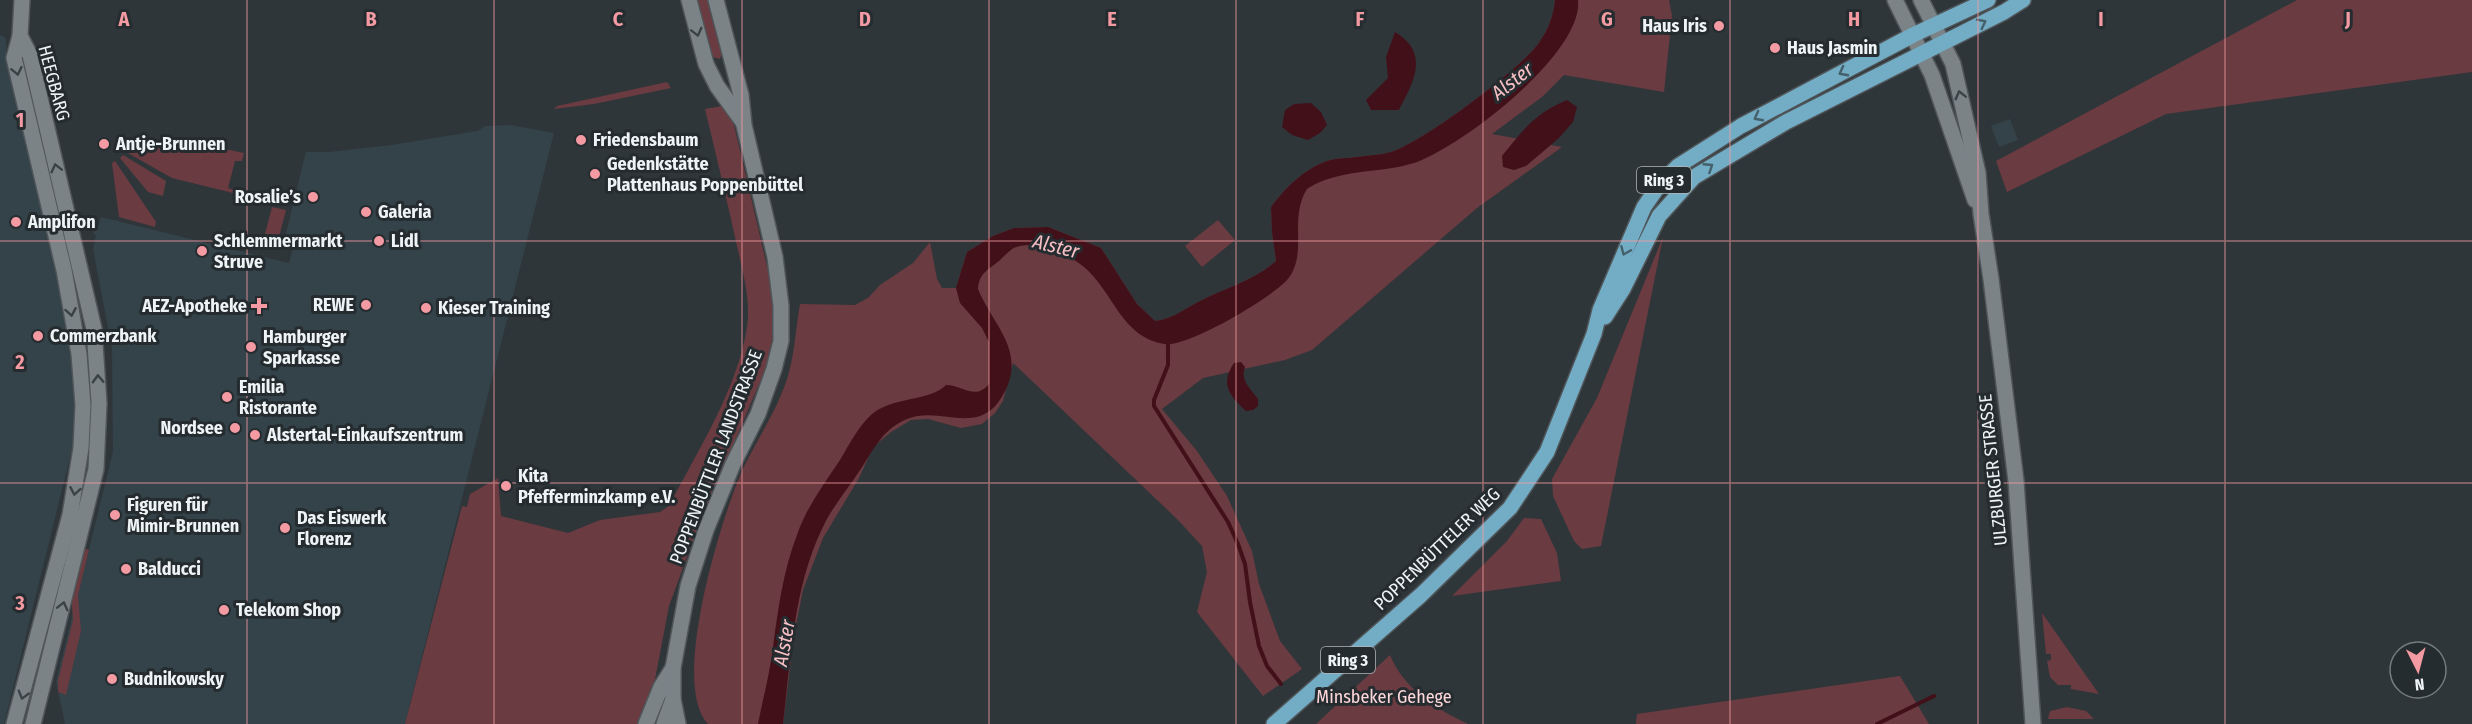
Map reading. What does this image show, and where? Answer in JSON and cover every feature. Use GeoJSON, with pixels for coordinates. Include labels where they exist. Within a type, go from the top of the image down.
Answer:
{"type":"FeatureCollection","features":[{"type":"Feature","properties":{"kind":"main road"},"geometry":{"type":"LineString","coordinates":[[20,36],[22,0]]}},
{"type":"Feature","properties":{"kind":"main road","name":"POPPENBÜTTLER LANDSTRASSE"},"geometry":{"type":"LineString","coordinates":[[689,0],[706,64],[717,86],[744,125]]}},
{"type":"Feature","properties":{"kind":"main road","name":"POPPENBÜTTLER LANDSTRASSE"},"geometry":{"type":"LineString","coordinates":[[678,724],[673,699],[673,668],[683,609],[697,557],[733,464],[758,414],[781,341],[781,306],[776,264],[744,125],[741,96],[716,0]]}},
{"type":"Feature","properties":{"kind":"main road","name":"ULZBURGER STRASSE"},"geometry":{"type":"LineString","coordinates":[[1895,0],[1932,75],[1965,176],[1981,214]]}},
{"type":"Feature","properties":{"kind":"main road","name":"ULZBURGER STRASSE"},"geometry":{"type":"LineString","coordinates":[[1921,0],[1953,64],[1978,174],[1981,214],[2016,481],[2033,724]]}},
{"type":"Feature","properties":{"kind":"main road","name":"POPPENBÜTTELER WEG"},"geometry":{"type":"LineString","coordinates":[[1274,724],[1421,595],[1510,508],[1547,452],[1594,334],[1600,310],[1644,207],[1660,184],[1678,166],[1741,126],[1934,24],[1988,0]]}},
{"type":"Feature","properties":{"kind":"main road","name":"POPPENBÜTTELER WEG"},"geometry":{"type":"LineString","coordinates":[[1594,334],[1623,289],[1659,216],[1694,177],[1761,135],[2004,12],[2023,0]]}},
{"type":"Feature","properties":{"kind":"main road","name":"HEEGBARG"},"geometry":{"type":"LineString","coordinates":[[14,724],[70,515],[81,448],[83,405],[79,354],[64,270],[14,58],[20,36]]}},
{"type":"Feature","properties":{"kind":"main road","name":"HEEGBARG"},"geometry":{"type":"LineString","coordinates":[[20,36],[30,55],[90,309],[96,346],[99,445],[94,480],[33,724]]}},
{"type":"Feature","properties":{"kind":"main road"},"geometry":{"type":"LineString","coordinates":[[646,724],[661,687],[673,668]]}},
{"type":"Feature","properties":{"kind":"main road","name":"POPPENBÜTTLER LANDSTRASSE"},"geometry":{"type":"LineString","coordinates":[[664,724],[673,699]]}},
{"type":"Feature","properties":{"kind":"shaded area"},"geometry":{"type":"Polygon","coordinates":[[[0,35],[6,38],[6,51],[16,100],[45,213],[76,360],[75,437],[4,724],[0,724],[0,35]]]}},
{"type":"Feature","properties":{"kind":"shaded area"},"geometry":{"type":"Polygon","coordinates":[[[2010,119],[2018,140],[1999,147],[1991,126],[2010,119]]]}},
{"type":"Feature","properties":{"kind":"shaded area"},"geometry":{"type":"Polygon","coordinates":[[[511,125],[554,133],[405,724],[65,724],[56,682],[113,452],[112,348],[93,249],[96,235],[93,234],[101,217],[289,263],[293,248],[283,245],[306,152],[329,152],[392,145],[477,131],[486,126],[511,125]]]}},
{"type":"Feature","properties":{"kind":"green space"},"geometry":{"type":"Polygon","coordinates":[[[695,0],[709,0],[722,53],[720,59],[712,57],[709,53],[695,0]]]}},
{"type":"Feature","properties":{"kind":"green space"},"geometry":{"type":"Polygon","coordinates":[[[1555,0],[1669,0],[1672,16],[1664,92],[1564,75],[1542,97],[1492,134],[1562,147],[1477,208],[1312,350],[1285,360],[1203,378],[1162,409],[1197,451],[1227,496],[1252,551],[1259,584],[1280,641],[1302,669],[1263,696],[1197,612],[1207,572],[1202,546],[1176,518],[1013,363],[1003,401],[995,413],[982,424],[961,428],[928,419],[911,420],[891,432],[873,447],[859,478],[823,538],[803,590],[794,635],[783,724],[708,724],[698,704],[694,676],[696,641],[702,604],[721,530],[739,478],[785,386],[793,355],[800,304],[855,305],[868,298],[880,285],[913,263],[930,242],[937,279],[942,288],[956,288],[967,252],[993,236],[1014,228],[1048,227],[1101,248],[1137,304],[1155,321],[1172,316],[1249,279],[1276,261],[1271,207],[1282,193],[1303,174],[1327,161],[1385,153],[1409,144],[1447,120],[1506,75],[1534,49],[1542,38],[1551,20],[1555,0]]]}},
{"type":"Feature","properties":{"kind":"green space"},"geometry":{"type":"Polygon","coordinates":[[[2297,0],[2472,0],[2472,72],[2166,114],[2007,192],[1996,161],[2297,0]]]}},
{"type":"Feature","properties":{"kind":"green space"},"geometry":{"type":"Polygon","coordinates":[[[667,82],[671,88],[594,104],[554,109],[557,106],[667,82]]]}},
{"type":"Feature","properties":{"kind":"green space"},"geometry":{"type":"Polygon","coordinates":[[[722,106],[728,109],[734,125],[773,292],[775,325],[766,368],[699,524],[669,606],[653,690],[641,724],[405,724],[462,506],[467,507],[470,494],[498,478],[501,516],[568,533],[600,520],[660,512],[669,506],[704,442],[735,373],[748,317],[744,276],[705,109],[722,106]]]}},
{"type":"Feature","properties":{"kind":"green space"},"geometry":{"type":"Polygon","coordinates":[[[128,148],[225,149],[244,153],[242,161],[235,161],[228,188],[234,190],[233,193],[172,178],[126,152],[128,148]]]}},
{"type":"Feature","properties":{"kind":"green space"},"geometry":{"type":"Polygon","coordinates":[[[123,155],[166,181],[163,196],[148,192],[120,158],[123,155]]]}},
{"type":"Feature","properties":{"kind":"green space"},"geometry":{"type":"Polygon","coordinates":[[[115,161],[156,222],[155,227],[119,217],[112,163],[115,161]]]}},
{"type":"Feature","properties":{"kind":"green space"},"geometry":{"type":"Polygon","coordinates":[[[272,207],[286,210],[279,237],[265,234],[272,207]]]}},
{"type":"Feature","properties":{"kind":"green space"},"geometry":{"type":"Polygon","coordinates":[[[1218,220],[1235,240],[1202,267],[1185,246],[1218,220]]]}},
{"type":"Feature","properties":{"kind":"green space"},"geometry":{"type":"Polygon","coordinates":[[[1663,237],[1601,546],[1582,549],[1574,541],[1553,496],[1552,479],[1597,398],[1663,237]]]}},
{"type":"Feature","properties":{"kind":"green space"},"geometry":{"type":"Polygon","coordinates":[[[1524,518],[1541,519],[1557,553],[1561,581],[1452,596],[1507,541],[1524,518]]]}},
{"type":"Feature","properties":{"kind":"green space"},"geometry":{"type":"Polygon","coordinates":[[[84,548],[89,550],[78,595],[81,631],[66,695],[58,692],[58,680],[73,620],[71,595],[84,548]]]}},
{"type":"Feature","properties":{"kind":"green space"},"geometry":{"type":"Polygon","coordinates":[[[2042,613],[2099,694],[2071,689],[2071,685],[2058,685],[2050,677],[2047,661],[2051,660],[2051,654],[2046,654],[2042,613]]]}},
{"type":"Feature","properties":{"kind":"green space","name":"Minsbeker Gehege"},"geometry":{"type":"Polygon","coordinates":[[[1390,655],[1403,678],[1422,696],[1444,712],[1468,724],[1316,724],[1390,655]]]}},
{"type":"Feature","properties":{"kind":"green space"},"geometry":{"type":"Polygon","coordinates":[[[1900,676],[1929,724],[1636,724],[1637,714],[1900,676]]]}},
{"type":"Feature","properties":{"kind":"green space"},"geometry":{"type":"Polygon","coordinates":[[[2067,707],[2086,711],[2094,719],[2048,719],[2050,711],[2067,707]]]}},
{"type":"Feature","properties":{"kind":"water","name":"Alster"},"geometry":{"type":"Polygon","coordinates":[[[1555,0],[1578,0],[1575,22],[1561,46],[1541,71],[1516,96],[1460,139],[1414,163],[1346,174],[1319,182],[1307,189],[1299,212],[1297,259],[1287,280],[1247,309],[1209,330],[1175,343],[1164,344],[1149,340],[1127,323],[1103,288],[1084,267],[1069,257],[1040,246],[1020,246],[1012,249],[982,275],[978,289],[1010,351],[1012,364],[1010,378],[1004,393],[994,407],[984,414],[972,418],[920,416],[907,419],[890,429],[877,443],[829,515],[812,552],[799,600],[783,724],[758,724],[782,591],[792,549],[810,506],[858,431],[871,415],[889,405],[930,394],[946,385],[974,392],[984,389],[989,384],[989,342],[982,328],[960,303],[956,288],[967,252],[993,236],[1014,228],[1048,227],[1101,248],[1137,304],[1155,321],[1172,316],[1249,279],[1276,261],[1271,207],[1282,193],[1303,174],[1327,161],[1385,153],[1409,144],[1447,120],[1506,75],[1534,49],[1542,38],[1551,20],[1555,0]]]}},
{"type":"Feature","properties":{"kind":"water"},"geometry":{"type":"Polygon","coordinates":[[[1395,32],[1406,40],[1412,49],[1416,59],[1414,79],[1399,110],[1371,110],[1366,100],[1388,78],[1386,57],[1395,32]]]}},
{"type":"Feature","properties":{"kind":"water"},"geometry":{"type":"Polygon","coordinates":[[[1567,100],[1577,107],[1573,122],[1559,138],[1526,166],[1514,170],[1503,167],[1502,156],[1524,130],[1546,111],[1567,100]]]}},
{"type":"Feature","properties":{"kind":"water"},"geometry":{"type":"Polygon","coordinates":[[[1311,103],[1321,112],[1327,125],[1320,133],[1308,140],[1292,135],[1282,127],[1285,110],[1294,104],[1311,103]]]}},
{"type":"Feature","properties":{"kind":"water"},"geometry":{"type":"Polygon","coordinates":[[[1241,362],[1245,367],[1245,380],[1258,399],[1258,406],[1253,410],[1246,411],[1228,389],[1230,370],[1234,363],[1241,362]]]}},
{"type":"Feature","properties":{"kind":"waterway"},"geometry":{"type":"LineString","coordinates":[[1168,342],[1168,365],[1154,400],[1154,406],[1228,522],[1245,564],[1259,646],[1267,666],[1281,684]]}},
{"type":"Feature","properties":{"kind":"waterway"},"geometry":{"type":"LineString","coordinates":[[1877,724],[1934,696]]}},
{"type":"Feature","properties":{"kind":"place","name":"Haus Iris"},"geometry":{"type":"Point","coordinates":[1719,26]}},
{"type":"Feature","properties":{"kind":"place","name":"Haus Jasmin"},"geometry":{"type":"Point","coordinates":[1775,48]}},
{"type":"Feature","properties":{"kind":"place","name":"Friedensbaum"},"geometry":{"type":"Point","coordinates":[581,140]}},
{"type":"Feature","properties":{"kind":"place","name":"Antje-Brunnen"},"geometry":{"type":"Point","coordinates":[104,144]}},
{"type":"Feature","properties":{"kind":"place","name":"Gedenkstätte Plattenhaus Poppenbüttel"},"geometry":{"type":"Point","coordinates":[595,174]}},
{"type":"Feature","properties":{"kind":"place","name":"Rosalie’s"},"geometry":{"type":"Point","coordinates":[313,197]}},
{"type":"Feature","properties":{"kind":"place","name":"Galeria"},"geometry":{"type":"Point","coordinates":[366,212]}},
{"type":"Feature","properties":{"kind":"place","name":"Amplifon"},"geometry":{"type":"Point","coordinates":[16,222]}},
{"type":"Feature","properties":{"kind":"place","name":"Lidl"},"geometry":{"type":"Point","coordinates":[379,241]}},
{"type":"Feature","properties":{"kind":"place","name":"Schlemmermarkt Struve"},"geometry":{"type":"Point","coordinates":[202,251]}},
{"type":"Feature","properties":{"kind":"place","name":"REWE"},"geometry":{"type":"Point","coordinates":[366,305]}},
{"type":"Feature","properties":{"kind":"place","name":"AEZ-Apotheke"},"geometry":{"type":"Point","coordinates":[259,306]}},
{"type":"Feature","properties":{"kind":"place","name":"Kieser Training"},"geometry":{"type":"Point","coordinates":[426,308]}},
{"type":"Feature","properties":{"kind":"place","name":"Commerzbank"},"geometry":{"type":"Point","coordinates":[38,336]}},
{"type":"Feature","properties":{"kind":"place","name":"Hamburger Sparkasse"},"geometry":{"type":"Point","coordinates":[251,347]}},
{"type":"Feature","properties":{"kind":"place","name":"Emilia Ristorante"},"geometry":{"type":"Point","coordinates":[227,397]}},
{"type":"Feature","properties":{"kind":"place","name":"Nordsee"},"geometry":{"type":"Point","coordinates":[235,428]}},
{"type":"Feature","properties":{"kind":"place","name":"Alstertal-Einkaufszentrum"},"geometry":{"type":"Point","coordinates":[255,435]}},
{"type":"Feature","properties":{"kind":"place","name":"Kita Pfefferminzkamp e.V."},"geometry":{"type":"Point","coordinates":[506,486]}},
{"type":"Feature","properties":{"kind":"place","name":"Figuren für Mimir-Brunnen"},"geometry":{"type":"Point","coordinates":[115,515]}},
{"type":"Feature","properties":{"kind":"place","name":"Das Eiswerk Florenz"},"geometry":{"type":"Point","coordinates":[285,528]}},
{"type":"Feature","properties":{"kind":"place","name":"Balducci"},"geometry":{"type":"Point","coordinates":[126,569]}},
{"type":"Feature","properties":{"kind":"place","name":"Telekom Shop"},"geometry":{"type":"Point","coordinates":[224,610]}},
{"type":"Feature","properties":{"kind":"place","name":"Budnikowsky"},"geometry":{"type":"Point","coordinates":[112,679]}}]}
